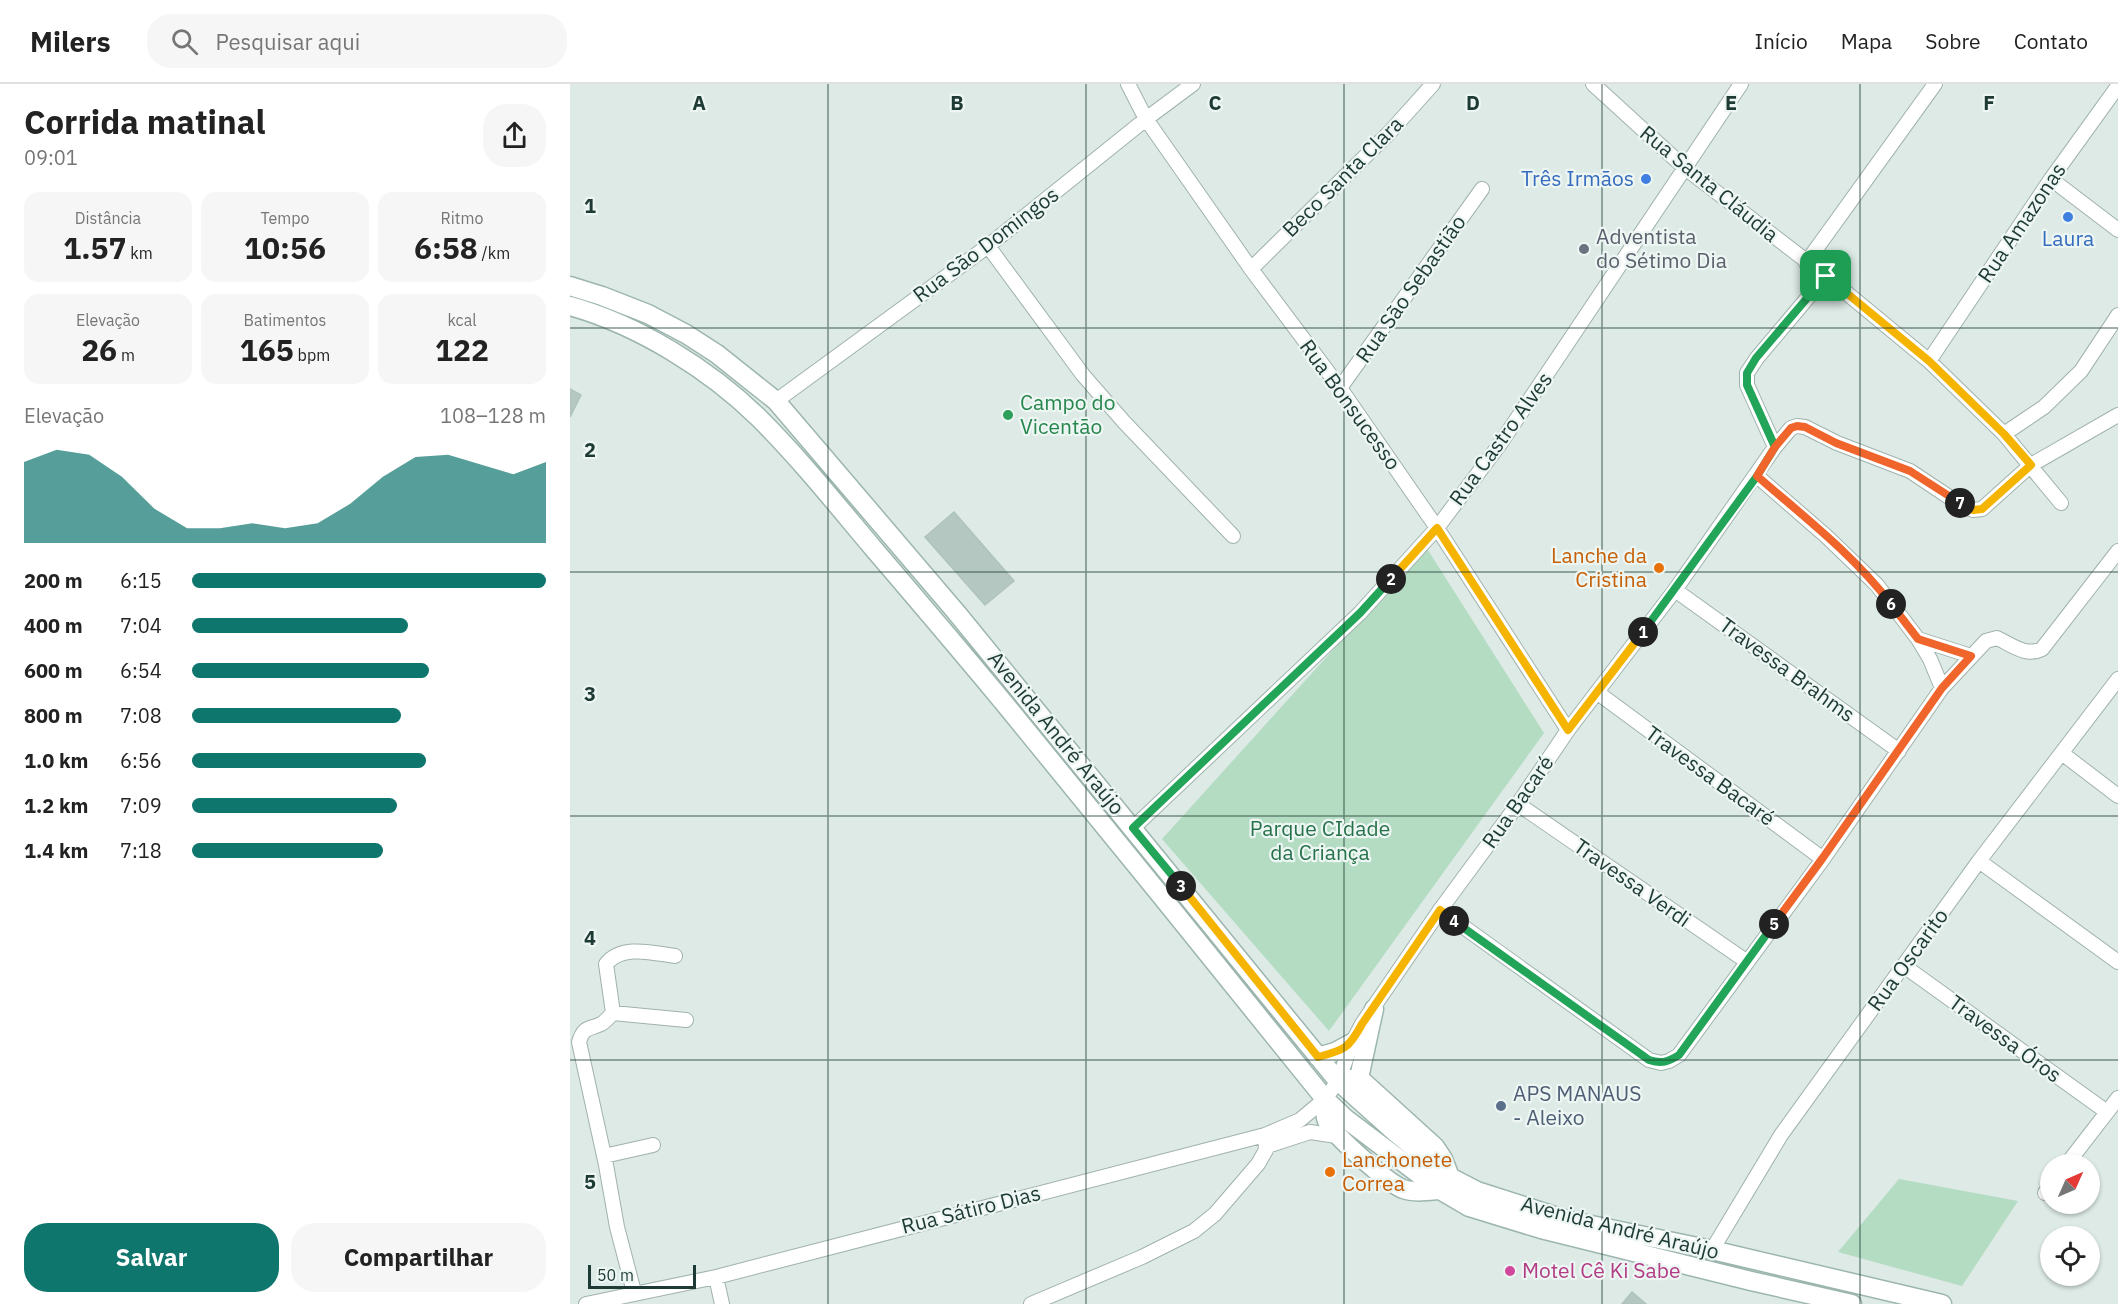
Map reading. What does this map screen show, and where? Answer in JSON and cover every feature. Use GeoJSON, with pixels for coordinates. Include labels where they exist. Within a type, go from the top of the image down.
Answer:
{"type":"FeatureCollection","features":[{"type":"Feature","properties":{"kind":"main road","name":"Avenida André Araújo"},"geometry":{"type":"LineString","coordinates":[[570,286],[648,314],[686,334],[717,354],[776,401],[956,612],[1338,1081],[1396,1133],[1469,1207],[1541,1229],[1852,1304]]}},
{"type":"Feature","properties":{"kind":"main road","name":"Avenida André Araújo"},"geometry":{"type":"LineString","coordinates":[[570,306],[596,313],[637,331],[677,354],[757,416],[795,455],[1032,738],[1325,1099],[1346,1119],[1445,1183],[1567,1220],[1712,1250],[1942,1304]]}},
{"type":"Feature","properties":{"kind":"main road"},"geometry":{"type":"LineString","coordinates":[[1359,1078],[1374,1009]]}},
{"type":"Feature","properties":{"kind":"main road"},"geometry":{"type":"LineString","coordinates":[[1318,1057],[1335,1052],[1352,1043]]}},
{"type":"Feature","properties":{"kind":"main road"},"geometry":{"type":"LineString","coordinates":[[1325,1099],[1324,1113],[1337,1136],[1399,1187],[1413,1191],[1445,1183],[1443,1159],[1435,1147],[1359,1078]]}},
{"type":"Feature","properties":{"kind":"main road"},"geometry":{"type":"LineString","coordinates":[[1338,1081],[1359,1078]]}},
{"type":"Feature","properties":{"kind":"street","name":"Rua Bonsucesso"},"geometry":{"type":"LineString","coordinates":[[1128,84],[1146,119],[1251,269],[1340,388],[1437,528],[1568,730]]}},
{"type":"Feature","properties":{"kind":"street","name":"Rua São Domingos"},"geometry":{"type":"LineString","coordinates":[[776,401],[988,246],[1193,84]]}},
{"type":"Feature","properties":{"kind":"street","name":"Beco Santa Clara"},"geometry":{"type":"LineString","coordinates":[[1251,269],[1389,133],[1433,84]]}},
{"type":"Feature","properties":{"kind":"street","name":"Rua Santa Cláudia"},"geometry":{"type":"LineString","coordinates":[[1593,84],[1685,168],[1806,263],[1826,276],[1929,361],[2004,434],[2061,502]]}},
{"type":"Feature","properties":{"kind":"street","name":"Rua Castro Alves"},"geometry":{"type":"LineString","coordinates":[[1133,828],[1360,613],[1437,528],[1500,444],[1741,84]]}},
{"type":"Feature","properties":{"kind":"street"},"geometry":{"type":"LineString","coordinates":[[1806,263],[1928,86]]}},
{"type":"Feature","properties":{"kind":"street","name":"Rua Amazonas"},"geometry":{"type":"LineString","coordinates":[[1929,361],[2050,179],[2118,86]]}},
{"type":"Feature","properties":{"kind":"street"},"geometry":{"type":"LineString","coordinates":[[2050,179],[2118,230]]}},
{"type":"Feature","properties":{"kind":"street","name":"Rua São Sebastião"},"geometry":{"type":"LineString","coordinates":[[1340,388],[1482,189]]}},
{"type":"Feature","properties":{"kind":"street"},"geometry":{"type":"LineString","coordinates":[[988,246],[1090,383],[1233,536]]}},
{"type":"Feature","properties":{"kind":"street"},"geometry":{"type":"LineString","coordinates":[[1775,447],[1747,385],[1747,373],[1756,358],[1826,276]]}},
{"type":"Feature","properties":{"kind":"street"},"geometry":{"type":"LineString","coordinates":[[2004,434],[2044,407],[2081,371],[2118,315]]}},
{"type":"Feature","properties":{"kind":"street","name":"Rua Bacaré"},"geometry":{"type":"LineString","coordinates":[[1338,1081],[1352,1043],[1362,1024],[1440,910],[1518,804],[1568,730],[1675,590],[1757,476],[1775,447],[1791,428],[1805,427],[1836,443],[1910,471],[1973,510],[1982,509],[2031,465],[2118,415]]}},
{"type":"Feature","properties":{"kind":"street"},"geometry":{"type":"LineString","coordinates":[[1757,476],[1826,536],[1877,585],[1918,639],[1930,659],[1942,688]]}},
{"type":"Feature","properties":{"kind":"street"},"geometry":{"type":"LineString","coordinates":[[1440,910],[1649,1060],[1661,1063],[1670,1061],[1679,1055],[1822,859],[1942,688],[1986,641],[1997,639],[2024,652],[2035,652],[2042,649],[2118,551]]}},
{"type":"Feature","properties":{"kind":"street","name":"Travessa Brahms"},"geometry":{"type":"LineString","coordinates":[[1675,590],[1899,751]]}},
{"type":"Feature","properties":{"kind":"street"},"geometry":{"type":"LineString","coordinates":[[1918,639],[1971,656]]}},
{"type":"Feature","properties":{"kind":"street","name":"Rua Oscarito"},"geometry":{"type":"LineString","coordinates":[[1712,1250],[1781,1135],[1979,861],[2118,679]]}},
{"type":"Feature","properties":{"kind":"street","name":"Travessa Bacaré"},"geometry":{"type":"LineString","coordinates":[[1598,693],[1822,859]]}},
{"type":"Feature","properties":{"kind":"street"},"geometry":{"type":"LineString","coordinates":[[2062,754],[2118,796]]}},
{"type":"Feature","properties":{"kind":"street","name":"Travessa Verdi"},"geometry":{"type":"LineString","coordinates":[[1518,804],[1746,961]]}},
{"type":"Feature","properties":{"kind":"street"},"geometry":{"type":"LineString","coordinates":[[1979,861],[2118,962]]}},
{"type":"Feature","properties":{"kind":"street"},"geometry":{"type":"LineString","coordinates":[[613,1013],[606,964],[612,957],[622,953],[644,951],[675,957]]}},
{"type":"Feature","properties":{"kind":"street","name":"Travessa Óros"},"geometry":{"type":"LineString","coordinates":[[1904,966],[2107,1112]]}},
{"type":"Feature","properties":{"kind":"street"},"geometry":{"type":"LineString","coordinates":[[634,1292],[617,1227],[579,1042],[582,1032],[602,1023],[613,1013],[686,1020]]}},
{"type":"Feature","properties":{"kind":"street","name":"Rua Sátiro Dias"},"geometry":{"type":"LineString","coordinates":[[1266,1140],[1300,1120],[1325,1099],[1338,1081]]}},
{"type":"Feature","properties":{"kind":"street"},"geometry":{"type":"LineString","coordinates":[[2075,1154],[2118,1098]]}},
{"type":"Feature","properties":{"kind":"street","name":"Rua Sátiro Dias"},"geometry":{"type":"LineString","coordinates":[[586,1304],[716,1276],[1266,1140],[1310,1132],[1337,1136]]}},
{"type":"Feature","properties":{"kind":"street"},"geometry":{"type":"LineString","coordinates":[[1031,1304],[1142,1257],[1194,1231],[1215,1214],[1240,1188],[1263,1157],[1266,1140]]}},
{"type":"Feature","properties":{"kind":"street"},"geometry":{"type":"LineString","coordinates":[[603,1156],[653,1145]]}},
{"type":"Feature","properties":{"kind":"street"},"geometry":{"type":"LineString","coordinates":[[716,1276],[722,1304]]}},
{"type":"Feature","properties":{"kind":"green space","name":"Parque CIdade da Criança"},"geometry":{"type":"Polygon","coordinates":[[[1426,547],[1544,733],[1329,1031],[1162,839],[1426,547]]]}},
{"type":"Feature","properties":{"kind":"green space"},"geometry":{"type":"Polygon","coordinates":[[[1899,1179],[2018,1201],[1962,1286],[1838,1252],[1899,1179]]]}},
{"type":"Feature","properties":{"kind":"building"},"geometry":{"type":"Polygon","coordinates":[[[570,389],[581,395],[570,417],[570,389]]]}},
{"type":"Feature","properties":{"kind":"building"},"geometry":{"type":"Polygon","coordinates":[[[954,512],[1014,581],[985,605],[925,537],[954,512]]]}},
{"type":"Feature","properties":{"kind":"building"},"geometry":{"type":"Polygon","coordinates":[[[1632,1292],[1646,1304],[1622,1304],[1632,1292]]]}},
{"type":"Feature","properties":{"kind":"place","name":"Três Irmãos"},"geometry":{"type":"Point","coordinates":[1646,179]}},
{"type":"Feature","properties":{"kind":"place","name":"Laura"},"geometry":{"type":"Point","coordinates":[2068,217]}},
{"type":"Feature","properties":{"kind":"place","name":"Adventista do Sétimo Dia"},"geometry":{"type":"Point","coordinates":[1584,249]}},
{"type":"Feature","properties":{"kind":"place","name":"Campo do Vicentão"},"geometry":{"type":"Point","coordinates":[1008,415]}},
{"type":"Feature","properties":{"kind":"place","name":"Lanche da Cristina"},"geometry":{"type":"Point","coordinates":[1659,568]}},
{"type":"Feature","properties":{"kind":"place","name":"APS MANAUS - Aleixo"},"geometry":{"type":"Point","coordinates":[1501,1106]}},
{"type":"Feature","properties":{"kind":"place","name":"Lanchonete Correa"},"geometry":{"type":"Point","coordinates":[1330,1172]}},
{"type":"Feature","properties":{"kind":"place","name":"Motel Cê Ki Sabe"},"geometry":{"type":"Point","coordinates":[1510,1271]}},
{"type":"Feature","properties":{"kind":"route"},"geometry":{"type":"LineString","coordinates":[[1826,276],[1756,358],[1747,373],[1747,385],[1775,447],[1757,476],[1675,590],[1568,730],[1437,528],[1360,613],[1133,828],[1318,1057],[1341,1050],[1352,1043],[1362,1024],[1440,910],[1649,1060],[1661,1063],[1670,1061],[1679,1055],[1715,1006],[1942,688],[1971,656],[1918,639],[1877,585],[1826,536],[1757,476],[1775,447],[1791,428],[1797,426],[1805,427],[1836,443],[1910,471],[1973,510],[1982,509],[2031,465],[2004,434],[1929,361],[1826,276]]}}]}
